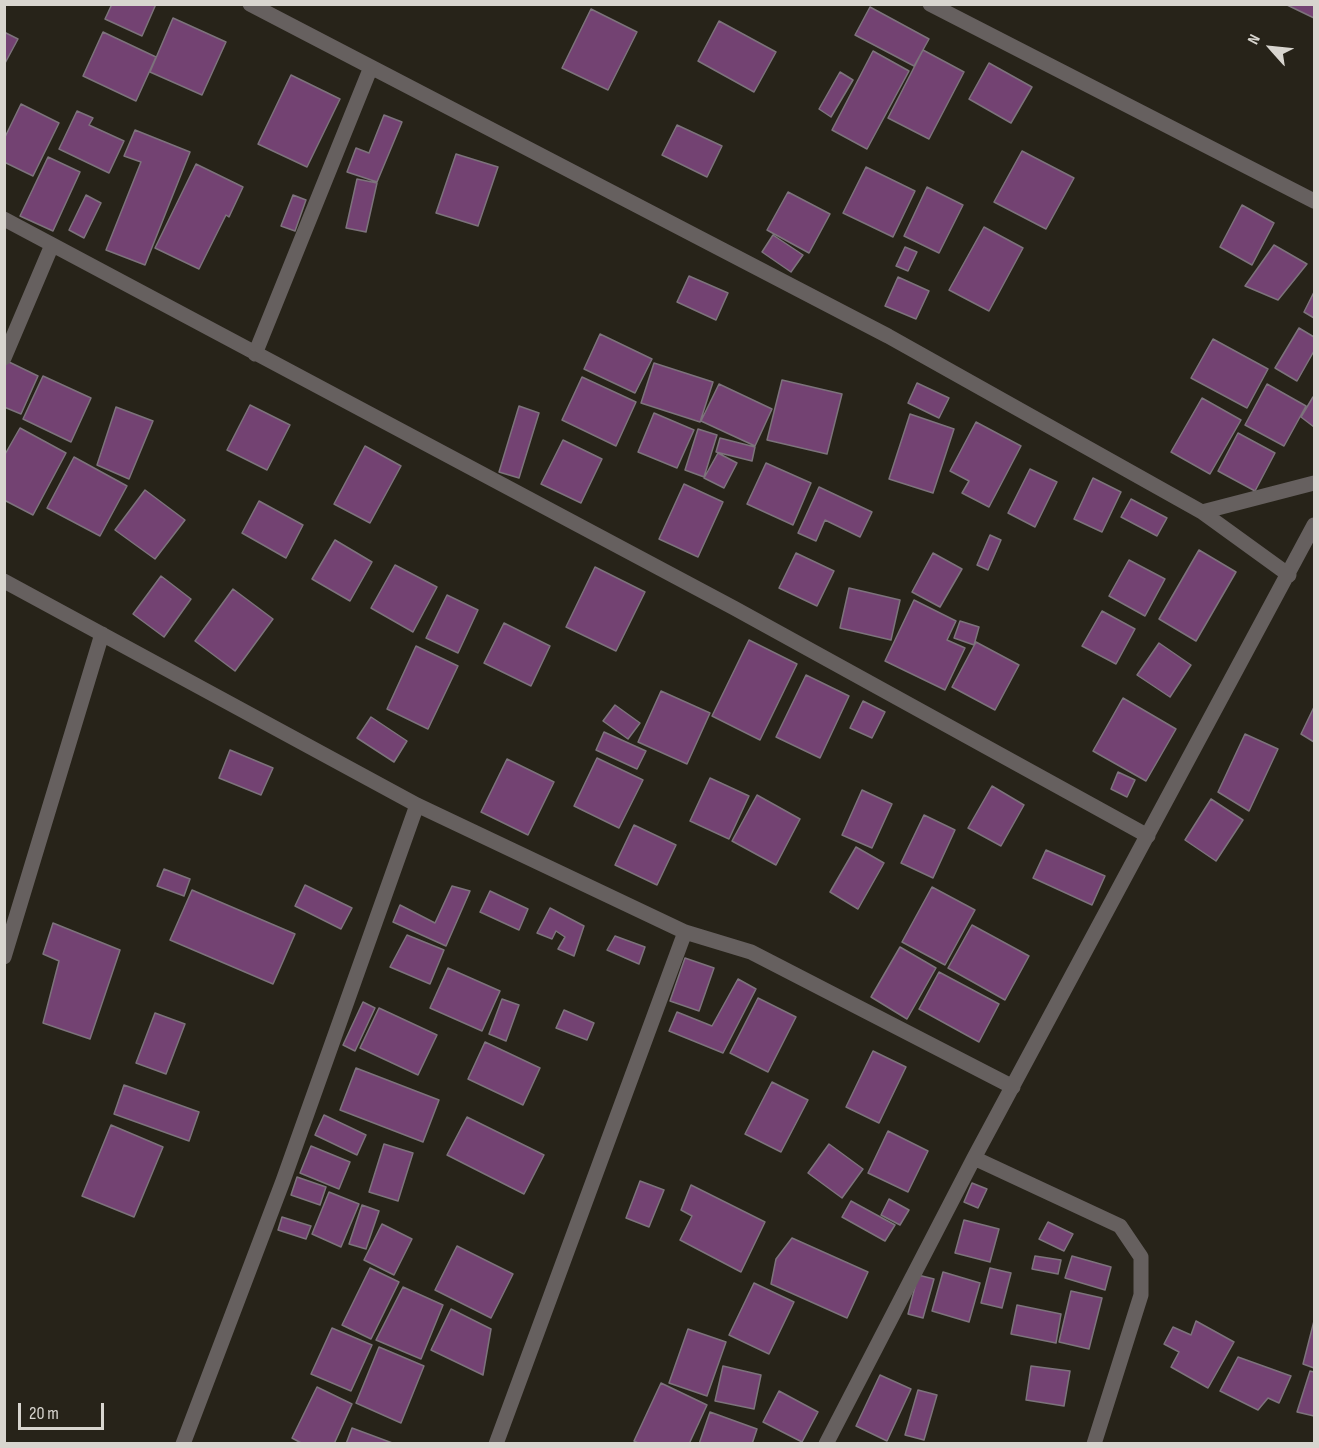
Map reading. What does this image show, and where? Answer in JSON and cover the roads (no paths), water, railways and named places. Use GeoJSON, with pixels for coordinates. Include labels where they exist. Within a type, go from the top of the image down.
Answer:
{"type":"FeatureCollection","features":[{"type":"Feature","properties":{"kind":"street"},"geometry":{"type":"LineString","coordinates":[[250,4],[888,336],[1202,512],[1289,575]]}},
{"type":"Feature","properties":{"kind":"street"},"geometry":{"type":"LineString","coordinates":[[930,4],[1314,201]]}},
{"type":"Feature","properties":{"kind":"street"},"geometry":{"type":"LineString","coordinates":[[255,354],[371,68]]}},
{"type":"Feature","properties":{"kind":"street"},"geometry":{"type":"LineString","coordinates":[[4,219],[734,608],[1148,836]]}},
{"type":"Feature","properties":{"kind":"street"},"geometry":{"type":"LineString","coordinates":[[4,358],[52,244]]}},
{"type":"Feature","properties":{"kind":"street"},"geometry":{"type":"LineString","coordinates":[[1202,512],[1314,483]]}},
{"type":"Feature","properties":{"kind":"street"},"geometry":{"type":"LineString","coordinates":[[826,1443],[974,1158],[1314,525]]}},
{"type":"Feature","properties":{"kind":"street"},"geometry":{"type":"LineString","coordinates":[[4,581],[417,805],[685,932],[751,952],[1013,1087]]}},
{"type":"Feature","properties":{"kind":"street"},"geometry":{"type":"LineString","coordinates":[[5,950],[102,634]]}},
{"type":"Feature","properties":{"kind":"street"},"geometry":{"type":"LineString","coordinates":[[183,1443],[283,1181],[417,805]]}},
{"type":"Feature","properties":{"kind":"street"},"geometry":{"type":"LineString","coordinates":[[496,1443],[685,932]]}},
{"type":"Feature","properties":{"kind":"street"},"geometry":{"type":"LineString","coordinates":[[974,1158],[1120,1227],[1141,1257],[1141,1295],[1094,1443]]}}]}
